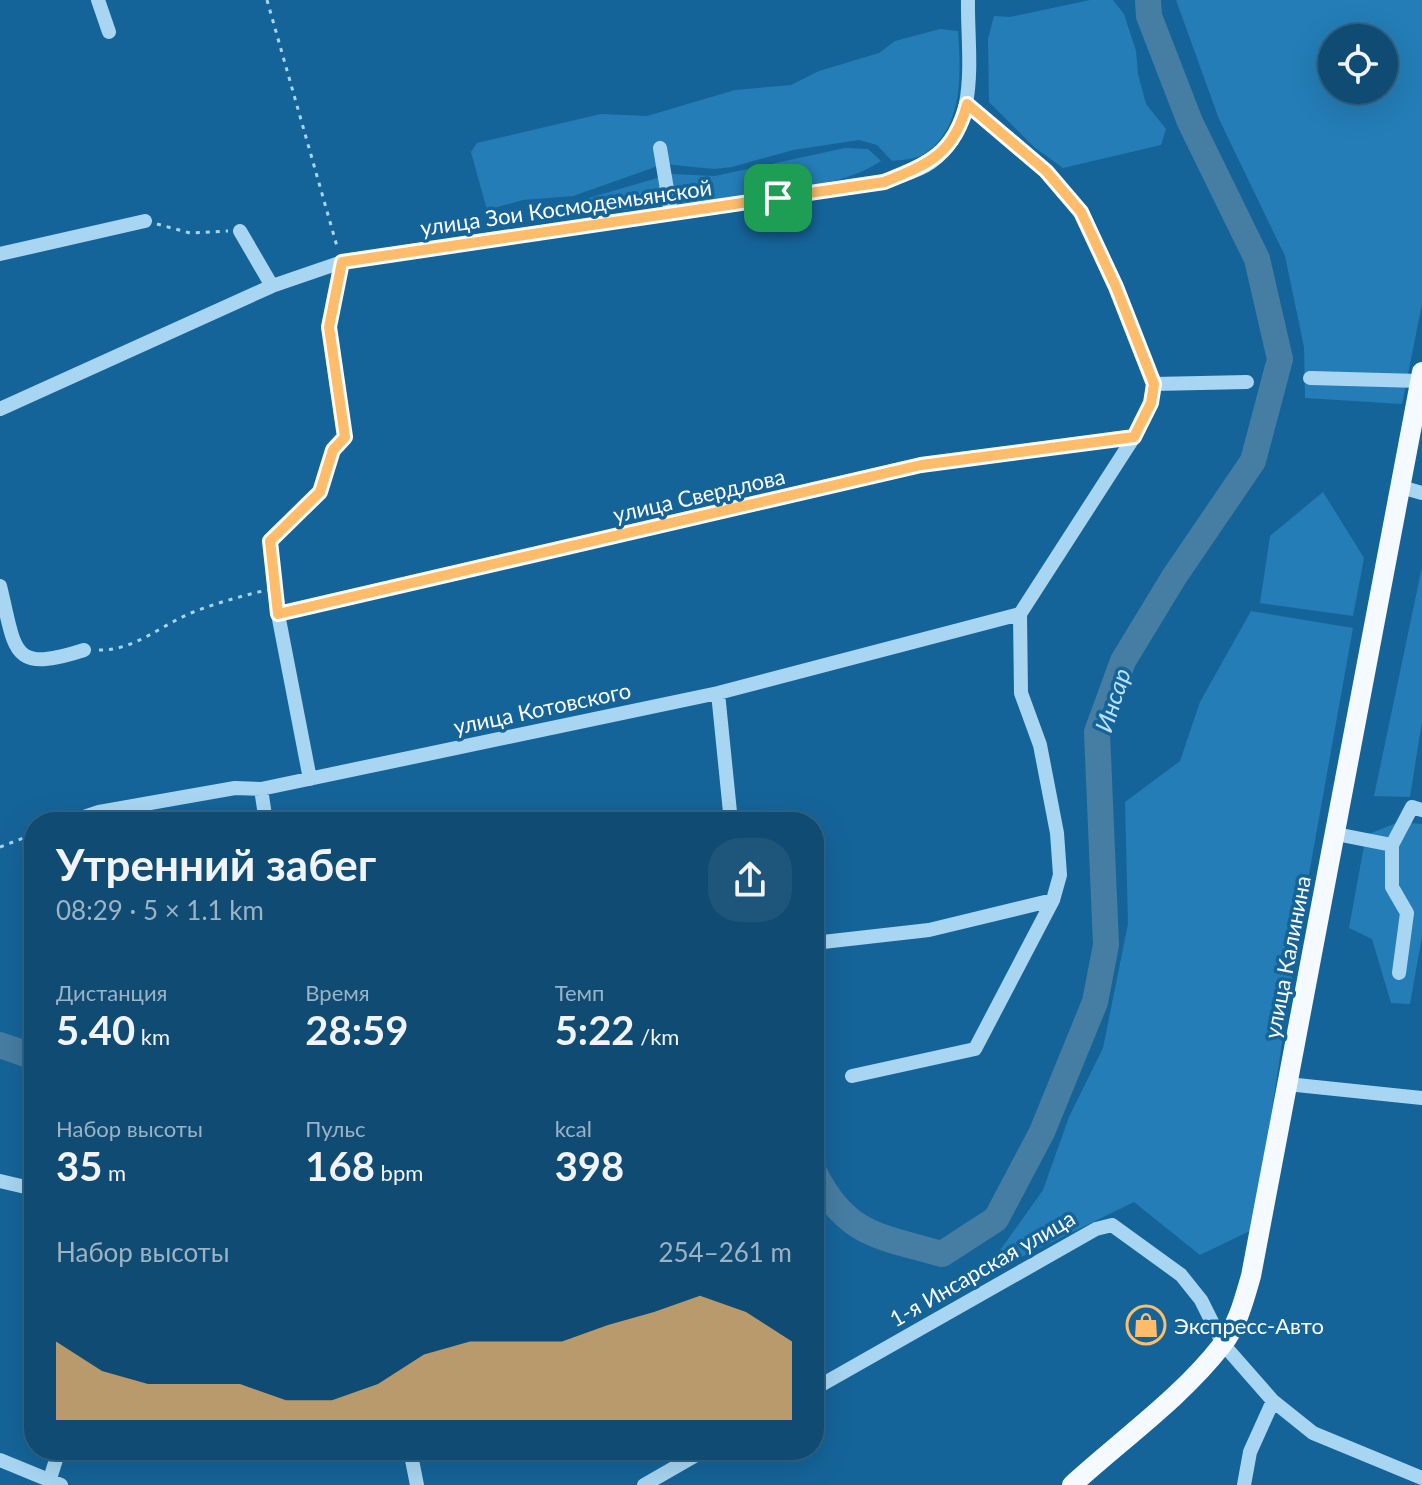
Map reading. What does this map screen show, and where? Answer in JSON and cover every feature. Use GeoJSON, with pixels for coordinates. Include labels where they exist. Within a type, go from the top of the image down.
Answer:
{"type":"FeatureCollection","features":[{"type":"Feature","properties":{"kind":"main road","name":"улица Калинина"},"geometry":{"type":"LineString","coordinates":[[1072,1485],[1191,1378],[1223,1344],[1238,1317],[1251,1276],[1401,487],[1414,453],[1421,376]]}},
{"type":"Feature","properties":{"kind":"street"},"geometry":{"type":"LineString","coordinates":[[98,0],[109,32]]}},
{"type":"Feature","properties":{"kind":"street","name":"улица Зои Космодемьянской"},"geometry":{"type":"LineString","coordinates":[[0,409],[272,286],[342,262],[884,182],[931,163],[961,128],[967,104],[968,0]]}},
{"type":"Feature","properties":{"kind":"street"},"geometry":{"type":"LineString","coordinates":[[852,1076],[975,1049],[1053,900],[1060,875],[1057,833],[1040,745],[1021,693],[1020,614],[1134,437],[1151,403],[1154,384],[1116,287],[1081,212],[1046,171],[967,104]]}},
{"type":"Feature","properties":{"kind":"street"},"geometry":{"type":"LineString","coordinates":[[660,148],[671,213]]}},
{"type":"Feature","properties":{"kind":"street"},"geometry":{"type":"LineString","coordinates":[[0,254],[145,221]]}},
{"type":"Feature","properties":{"kind":"street"},"geometry":{"type":"LineString","coordinates":[[240,231],[272,286]]}},
{"type":"Feature","properties":{"kind":"street"},"geometry":{"type":"LineString","coordinates":[[1310,378],[1421,376]]}},
{"type":"Feature","properties":{"kind":"street"},"geometry":{"type":"LineString","coordinates":[[1154,384],[1247,382]]}},
{"type":"Feature","properties":{"kind":"street","name":"улица Свердлова"},"geometry":{"type":"LineString","coordinates":[[278,614],[921,465],[1134,437]]}},
{"type":"Feature","properties":{"kind":"street"},"geometry":{"type":"LineString","coordinates":[[1401,487],[1422,493]]}},
{"type":"Feature","properties":{"kind":"street"},"geometry":{"type":"LineString","coordinates":[[0,586],[15,646],[30,659],[45,663],[84,650]]}},
{"type":"Feature","properties":{"kind":"street"},"geometry":{"type":"LineString","coordinates":[[278,614],[310,779]]}},
{"type":"Feature","properties":{"kind":"street","name":"улица Котовского"},"geometry":{"type":"LineString","coordinates":[[99,812],[235,788],[261,789],[718,693],[1020,614]]}},
{"type":"Feature","properties":{"kind":"street"},"geometry":{"type":"LineString","coordinates":[[718,693],[730,812]]}},
{"type":"Feature","properties":{"kind":"street"},"geometry":{"type":"LineString","coordinates":[[261,789],[264,812]]}},
{"type":"Feature","properties":{"kind":"street"},"geometry":{"type":"LineString","coordinates":[[1399,973],[1407,913],[1392,887],[1395,858],[1392,845],[1412,807],[1422,810]]}},
{"type":"Feature","properties":{"kind":"street"},"geometry":{"type":"LineString","coordinates":[[1336,834],[1392,845]]}},
{"type":"Feature","properties":{"kind":"street"},"geometry":{"type":"LineString","coordinates":[[824,942],[929,930],[1053,900]]}},
{"type":"Feature","properties":{"kind":"street"},"geometry":{"type":"LineString","coordinates":[[1287,1084],[1422,1098]]}},
{"type":"Feature","properties":{"kind":"street"},"geometry":{"type":"LineString","coordinates":[[0,1181],[24,1187]]}},
{"type":"Feature","properties":{"kind":"street","name":"1-я Инсарская улица"},"geometry":{"type":"LineString","coordinates":[[824,1383],[1096,1229],[1112,1225],[1181,1275],[1201,1300],[1223,1344]]}},
{"type":"Feature","properties":{"kind":"street"},"geometry":{"type":"LineString","coordinates":[[1223,1344],[1273,1401],[1313,1433],[1422,1478]]}},
{"type":"Feature","properties":{"kind":"street"},"geometry":{"type":"LineString","coordinates":[[1244,1485],[1250,1452],[1273,1401]]}},
{"type":"Feature","properties":{"kind":"street"},"geometry":{"type":"LineString","coordinates":[[0,1460],[52,1484],[57,1460]]}},
{"type":"Feature","properties":{"kind":"street"},"geometry":{"type":"LineString","coordinates":[[412,1460],[417,1485]]}},
{"type":"Feature","properties":{"kind":"street"},"geometry":{"type":"LineString","coordinates":[[644,1485],[688,1460]]}},
{"type":"Feature","properties":{"kind":"path"},"geometry":{"type":"LineString","coordinates":[[267,0],[342,262],[329,327],[345,437],[333,450],[320,492],[270,541],[278,614]]}},
{"type":"Feature","properties":{"kind":"path"},"geometry":{"type":"LineString","coordinates":[[145,221],[190,233],[240,231]]}},
{"type":"Feature","properties":{"kind":"path"},"geometry":{"type":"LineString","coordinates":[[84,650],[114,651],[200,609],[275,588]]}},
{"type":"Feature","properties":{"kind":"path"},"geometry":{"type":"LineString","coordinates":[[0,847],[24,838]]}},
{"type":"Feature","properties":{"kind":"shaded area"},"geometry":{"type":"Polygon","coordinates":[[[1090,0],[1113,0],[1124,14],[1136,51],[1146,104],[1166,129],[1161,145],[1063,168],[1034,147],[989,102],[988,39],[994,16],[1010,17],[1090,0]]]}},
{"type":"Feature","properties":{"kind":"shaded area"},"geometry":{"type":"Polygon","coordinates":[[[1176,0],[1422,0],[1422,304],[1402,404],[1305,398],[1304,347],[1285,256],[1219,119],[1176,0]]]}},
{"type":"Feature","properties":{"kind":"shaded area"},"geometry":{"type":"Polygon","coordinates":[[[940,29],[958,31],[960,64],[957,98],[947,130],[921,156],[892,161],[877,145],[859,140],[793,150],[732,167],[714,169],[664,164],[573,196],[523,200],[487,210],[471,152],[477,143],[601,114],[647,116],[735,90],[791,85],[819,71],[879,53],[895,41],[940,29]]]}},
{"type":"Feature","properties":{"kind":"shaded area"},"geometry":{"type":"Polygon","coordinates":[[[845,148],[868,149],[881,161],[854,175],[809,186],[577,215],[575,202],[671,174],[715,176],[845,148]]]}},
{"type":"Feature","properties":{"kind":"shaded area"},"geometry":{"type":"Polygon","coordinates":[[[1323,492],[1364,558],[1353,616],[1260,603],[1270,536],[1323,492]]]}},
{"type":"Feature","properties":{"kind":"shaded area"},"geometry":{"type":"Polygon","coordinates":[[[1422,567],[1422,721],[1410,797],[1374,796],[1422,567]]]}},
{"type":"Feature","properties":{"kind":"shaded area"},"geometry":{"type":"Polygon","coordinates":[[[1251,611],[1353,628],[1299,930],[1254,1229],[1200,1255],[1134,1202],[981,1277],[1043,1190],[1069,1117],[1103,1048],[1128,924],[1125,802],[1180,761],[1200,702],[1251,611]]]}},
{"type":"Feature","properties":{"kind":"shaded area"},"geometry":{"type":"Polygon","coordinates":[[[1399,822],[1422,824],[1422,936],[1410,1004],[1391,1003],[1372,939],[1349,928],[1366,835],[1399,822]]]}},
{"type":"Feature","properties":{"kind":"waterway","name":"Инсар"},"geometry":{"type":"LineString","coordinates":[[824,1190],[839,1209],[866,1230],[942,1254],[996,1219],[1042,1132],[1095,1002],[1106,945],[1097,732],[1123,661],[1174,577],[1253,461],[1280,359],[1257,259],[1190,122],[1149,16],[1148,0]]}},
{"type":"Feature","properties":{"kind":"waterway","name":"Инсар"},"geometry":{"type":"LineString","coordinates":[[0,1045],[24,1053]]}},
{"type":"Feature","properties":{"kind":"place","name":"Экспресс-Авто"},"geometry":{"type":"Point","coordinates":[1146,1325]}},
{"type":"Feature","properties":{"kind":"route"},"geometry":{"type":"LineString","coordinates":[[967,104],[1046,171],[1081,212],[1116,287],[1154,384],[1151,403],[1134,437],[921,465],[278,614],[270,541],[320,492],[333,450],[345,437],[329,327],[342,262],[778,198],[884,182],[931,163],[961,128],[967,104]]}}]}
